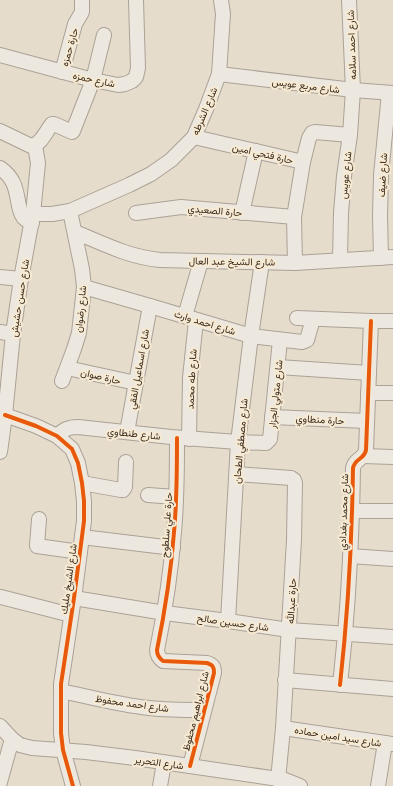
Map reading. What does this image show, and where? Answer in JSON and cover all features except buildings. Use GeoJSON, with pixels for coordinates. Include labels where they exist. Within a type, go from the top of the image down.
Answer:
{"type":"FeatureCollection","features":[{"type":"Feature","properties":{"kind":"street","name":"حارة حمزه"},"geometry":{"type":"LineString","coordinates":[[62,72],[75,24],[82,12],[82,0]]}},
{"type":"Feature","properties":{"kind":"street","name":"شارع حمزه"},"geometry":{"type":"LineString","coordinates":[[0,55],[93,80],[125,84],[132,81],[136,77],[138,68],[136,0]]}},
{"type":"Feature","properties":{"kind":"street","name":"شارع الشرطه"},"geometry":{"type":"LineString","coordinates":[[33,219],[70,211],[151,174],[171,160],[194,137],[219,74],[223,14],[221,0]]}},
{"type":"Feature","properties":{"kind":"street","name":"شارع احمد سلامه"},"geometry":{"type":"LineString","coordinates":[[350,0],[353,90]]}},
{"type":"Feature","properties":{"kind":"street"},"geometry":{"type":"LineString","coordinates":[[0,131],[30,146],[35,146],[40,141],[52,124],[72,132],[93,80],[104,35]]}},
{"type":"Feature","properties":{"kind":"street","name":"شارع مربع عويس"},"geometry":{"type":"LineString","coordinates":[[219,74],[391,93]]}},
{"type":"Feature","properties":{"kind":"street","name":"شارع عويس"},"geometry":{"type":"LineString","coordinates":[[340,260],[341,213],[344,176],[350,135],[353,90]]}},
{"type":"Feature","properties":{"kind":"street","name":"شارع ضيف"},"geometry":{"type":"LineString","coordinates":[[387,257],[380,216],[381,175],[391,93]]}},
{"type":"Feature","properties":{"kind":"street"},"geometry":{"type":"LineString","coordinates":[[304,162],[312,134],[316,132],[350,135]]}},
{"type":"Feature","properties":{"kind":"street","name":"حارة فتحي امين"},"geometry":{"type":"LineString","coordinates":[[194,137],[304,162],[294,217],[295,263]]}},
{"type":"Feature","properties":{"kind":"street","name":"شارع حسن حشيش"},"geometry":{"type":"LineString","coordinates":[[0,452],[4,408],[6,333],[21,279],[33,219],[38,163],[35,146]]}},
{"type":"Feature","properties":{"kind":"street"},"geometry":{"type":"LineString","coordinates":[[242,213],[256,151]]}},
{"type":"Feature","properties":{"kind":"street"},"geometry":{"type":"LineString","coordinates":[[0,168],[10,176],[14,183],[22,217],[33,219]]}},
{"type":"Feature","properties":{"kind":"street","name":"حارة الصعيدي"},"geometry":{"type":"LineString","coordinates":[[136,213],[180,207],[294,217]]}},
{"type":"Feature","properties":{"kind":"street","name":"شارع رضوان"},"geometry":{"type":"LineString","coordinates":[[62,381],[79,333],[84,287],[82,269],[70,211]]}},
{"type":"Feature","properties":{"kind":"street","name":"شارع الشيخ عبد العال"},"geometry":{"type":"LineString","coordinates":[[75,232],[122,252],[135,256],[160,260],[295,263],[387,257]]}},
{"type":"Feature","properties":{"kind":"street","name":"شارع طه محمد"},"geometry":{"type":"LineString","coordinates":[[183,438],[190,378],[190,318],[201,260]]}},
{"type":"Feature","properties":{"kind":"street","name":"شارع مصطفي الطحان"},"geometry":{"type":"LineString","coordinates":[[228,620],[238,442],[262,262]]}},
{"type":"Feature","properties":{"kind":"street"},"geometry":{"type":"LineString","coordinates":[[0,277],[21,279]]}},
{"type":"Feature","properties":{"kind":"street","name":"شارع احمد وارث"},"geometry":{"type":"LineString","coordinates":[[84,287],[251,336],[302,342],[307,340],[313,319]]}},
{"type":"Feature","properties":{"kind":"street","name":"شارع اسماعيل الفقي"},"geometry":{"type":"LineString","coordinates":[[127,432],[150,306]]}},
{"type":"Feature","properties":{"kind":"street"},"geometry":{"type":"LineString","coordinates":[[297,318],[393,321]]}},
{"type":"Feature","properties":{"kind":"street","name":"شارع محمد بغدادي"},"geometry":{"type":"LineString","coordinates":[[340,685],[346,634],[354,463],[363,456],[366,450],[371,321]]}},
{"type":"Feature","properties":{"kind":"street","name":"شارع متولي الجزار"},"geometry":{"type":"LineString","coordinates":[[238,442],[265,444],[270,439],[280,340]]}},
{"type":"Feature","properties":{"kind":"street"},"geometry":{"type":"LineString","coordinates":[[278,367],[369,373]]}},
{"type":"Feature","properties":{"kind":"street","name":"حارة صوان"},"geometry":{"type":"LineString","coordinates":[[67,368],[136,384]]}},
{"type":"Feature","properties":{"kind":"street"},"geometry":{"type":"LineString","coordinates":[[368,393],[393,393]]}},
{"type":"Feature","properties":{"kind":"street","name":"شارع الشيخ مليك"},"geometry":{"type":"LineString","coordinates":[[4,408],[57,436],[72,449],[78,463],[82,483],[84,521],[61,684],[61,733],[63,750],[73,786]]}},
{"type":"Feature","properties":{"kind":"street","name":"حارة منطاوي"},"geometry":{"type":"LineString","coordinates":[[272,417],[367,421]]}},
{"type":"Feature","properties":{"kind":"street","name":"شارع طنطاوي"},"geometry":{"type":"LineString","coordinates":[[57,436],[69,427],[78,427],[238,442]]}},
{"type":"Feature","properties":{"kind":"street","name":"حارة علي سلطوح"},"geometry":{"type":"LineString","coordinates":[[165,613],[173,548],[176,497],[183,438]]}},
{"type":"Feature","properties":{"kind":"street"},"geometry":{"type":"LineString","coordinates":[[363,456],[393,457]]}},
{"type":"Feature","properties":{"kind":"street"},"geometry":{"type":"LineString","coordinates":[[82,483],[122,490],[124,489],[126,462]]}},
{"type":"Feature","properties":{"kind":"street","name":"حارة عبدالله"},"geometry":{"type":"LineString","coordinates":[[236,474],[291,478],[295,482],[294,540],[289,630],[278,780]]}},
{"type":"Feature","properties":{"kind":"street"},"geometry":{"type":"LineString","coordinates":[[148,495],[176,497]]}},
{"type":"Feature","properties":{"kind":"street"},"geometry":{"type":"LineString","coordinates":[[352,511],[393,511]]}},
{"type":"Feature","properties":{"kind":"street"},"geometry":{"type":"LineString","coordinates":[[39,519],[37,546],[80,552]]}},
{"type":"Feature","properties":{"kind":"street"},"geometry":{"type":"LineString","coordinates":[[82,537],[173,548]]}},
{"type":"Feature","properties":{"kind":"street"},"geometry":{"type":"LineString","coordinates":[[350,556],[393,559]]}},
{"type":"Feature","properties":{"kind":"street"},"geometry":{"type":"LineString","coordinates":[[1,597],[71,616]]}},
{"type":"Feature","properties":{"kind":"street","name":"شارع حسين صالح"},"geometry":{"type":"LineString","coordinates":[[74,598],[165,613],[228,620],[289,630],[393,637]]}},
{"type":"Feature","properties":{"kind":"street","name":"شارع ابراهيم محفوظ"},"geometry":{"type":"LineString","coordinates":[[165,613],[157,650],[159,658],[163,661],[207,663],[213,666],[214,673],[190,766]]}},
{"type":"Feature","properties":{"kind":"street"},"geometry":{"type":"LineString","coordinates":[[285,680],[393,689]]}},
{"type":"Feature","properties":{"kind":"street","name":"شارع احمد محفوظ"},"geometry":{"type":"LineString","coordinates":[[61,691],[119,704],[148,708],[204,710]]}},
{"type":"Feature","properties":{"kind":"street"},"geometry":{"type":"LineString","coordinates":[[0,726],[12,739],[4,755],[0,782]]}},
{"type":"Feature","properties":{"kind":"street","name":"شارع سيد امين حماده"},"geometry":{"type":"LineString","coordinates":[[282,728],[389,744]]}},
{"type":"Feature","properties":{"kind":"street","name":"شارع التحرير"},"geometry":{"type":"LineString","coordinates":[[12,739],[20,745],[32,748],[135,758],[284,780],[299,786]]}},
{"type":"Feature","properties":{"kind":"street"},"geometry":{"type":"LineString","coordinates":[[378,786],[389,744]]}},
{"type":"Feature","properties":{"kind":"street"},"geometry":{"type":"LineString","coordinates":[[160,786],[164,763]]}},
{"type":"Feature","properties":{"kind":"cycle path"},"geometry":{"type":"LineString","coordinates":[[340,685],[349,576],[353,468],[366,450],[371,321]]}},
{"type":"Feature","properties":{"kind":"cycle path"},"geometry":{"type":"LineString","coordinates":[[5,415],[36,426],[57,436],[72,449],[78,463],[82,483],[84,521],[61,684],[61,733],[63,750],[73,786]]}},
{"type":"Feature","properties":{"kind":"cycle path"},"geometry":{"type":"LineString","coordinates":[[177,438],[173,547],[157,653],[163,661],[207,663],[212,665],[213,668],[214,673],[190,766]]}}]}
